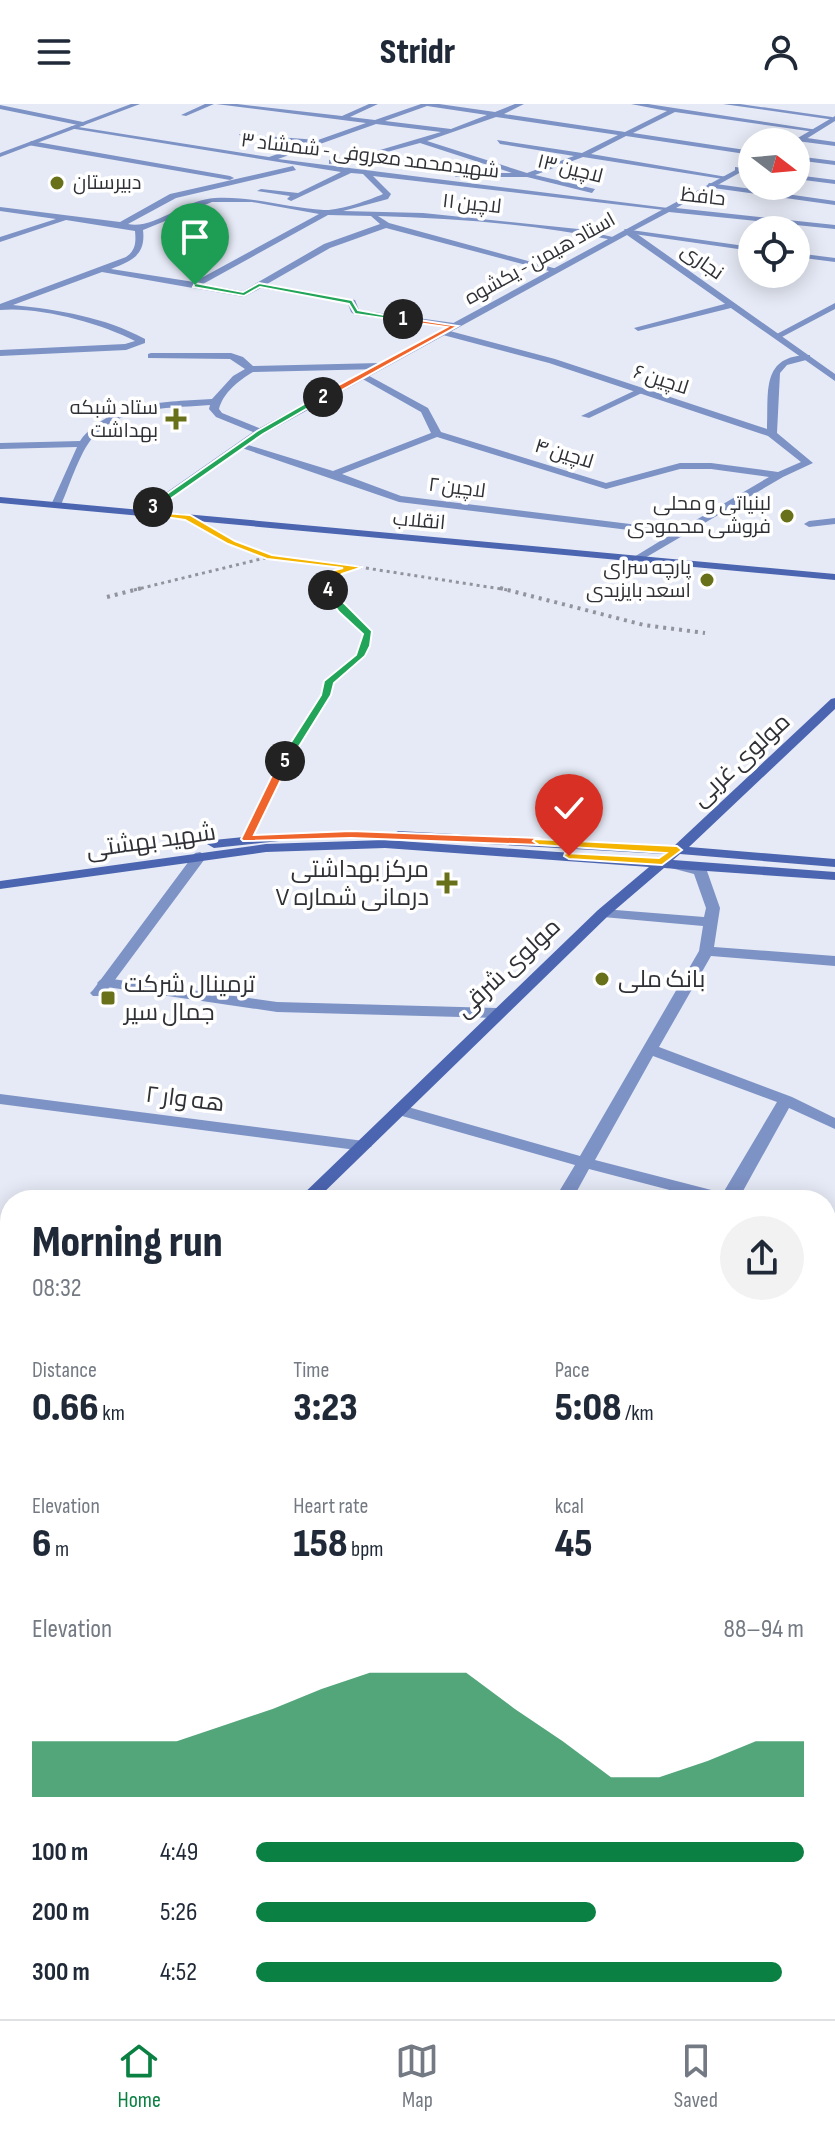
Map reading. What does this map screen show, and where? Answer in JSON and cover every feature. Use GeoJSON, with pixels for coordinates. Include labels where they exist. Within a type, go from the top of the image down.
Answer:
{"type":"FeatureCollection","features":[{"type":"Feature","properties":{"kind":"main road","name":"انقلاب"},"geometry":{"type":"LineString","coordinates":[[0,500],[835,577]]}},
{"type":"Feature","properties":{"kind":"main road","name":"مولوی غربی"},"geometry":{"type":"LineString","coordinates":[[662,862],[835,702]]}},
{"type":"Feature","properties":{"kind":"main road","name":"شهید بهشتی"},"geometry":{"type":"LineString","coordinates":[[0,874],[247,839],[351,834],[442,835],[835,863]]}},
{"type":"Feature","properties":{"kind":"main road","name":"شهید بهشتی"},"geometry":{"type":"LineString","coordinates":[[0,885],[266,848],[385,844],[835,876]]}},
{"type":"Feature","properties":{"kind":"main road","name":"مولوی شرقی"},"geometry":{"type":"LineString","coordinates":[[317,1190],[497,1013],[662,862]]}},
{"type":"Feature","properties":{"kind":"street"},"geometry":{"type":"LineString","coordinates":[[0,155],[137,104]]}},
{"type":"Feature","properties":{"kind":"street"},"geometry":{"type":"LineString","coordinates":[[184,115],[211,104]]}},
{"type":"Feature","properties":{"kind":"street"},"geometry":{"type":"LineString","coordinates":[[219,104],[456,131]]}},
{"type":"Feature","properties":{"kind":"street"},"geometry":{"type":"LineString","coordinates":[[298,113],[316,104]]}},
{"type":"Feature","properties":{"kind":"street"},"geometry":{"type":"LineString","coordinates":[[343,118],[375,104]]}},
{"type":"Feature","properties":{"kind":"street"},"geometry":{"type":"LineString","coordinates":[[268,160],[427,104],[738,151]]}},
{"type":"Feature","properties":{"kind":"street"},"geometry":{"type":"LineString","coordinates":[[121,225],[173,196],[237,179],[372,156],[456,131],[521,104]]}},
{"type":"Feature","properties":{"kind":"street"},"geometry":{"type":"LineString","coordinates":[[634,104],[815,130]]}},
{"type":"Feature","properties":{"kind":"street"},"geometry":{"type":"LineString","coordinates":[[726,104],[832,123]]}},
{"type":"Feature","properties":{"kind":"street"},"geometry":{"type":"LineString","coordinates":[[0,107],[83,124]]}},
{"type":"Feature","properties":{"kind":"street"},"geometry":{"type":"LineString","coordinates":[[248,119],[268,109]]}},
{"type":"Feature","properties":{"kind":"street"},"geometry":{"type":"LineString","coordinates":[[390,176],[527,175],[583,155],[674,110]]}},
{"type":"Feature","properties":{"kind":"street"},"geometry":{"type":"LineString","coordinates":[[810,133],[832,123]]}},
{"type":"Feature","properties":{"kind":"street","name":"شهیدمحمد معروفی - شمشاد ۳"},"geometry":{"type":"LineString","coordinates":[[72,128],[311,166],[664,208]]}},
{"type":"Feature","properties":{"kind":"street"},"geometry":{"type":"LineString","coordinates":[[241,135],[321,141]]}},
{"type":"Feature","properties":{"kind":"street","name":"لاچین ۱۳"},"geometry":{"type":"LineString","coordinates":[[423,142],[527,175],[664,208]]}},
{"type":"Feature","properties":{"kind":"street"},"geometry":{"type":"LineString","coordinates":[[500,142],[723,177]]}},
{"type":"Feature","properties":{"kind":"street"},"geometry":{"type":"LineString","coordinates":[[810,142],[835,144]]}},
{"type":"Feature","properties":{"kind":"street"},"geometry":{"type":"LineString","coordinates":[[31,143],[237,179]]}},
{"type":"Feature","properties":{"kind":"street"},"geometry":{"type":"LineString","coordinates":[[810,160],[835,163]]}},
{"type":"Feature","properties":{"kind":"street","name":"استاد هیمن - یکشوه"},"geometry":{"type":"LineString","coordinates":[[142,513],[260,432],[738,169]]}},
{"type":"Feature","properties":{"kind":"street"},"geometry":{"type":"LineString","coordinates":[[0,209],[139,229],[211,200],[235,199],[281,205],[351,170]]}},
{"type":"Feature","properties":{"kind":"street"},"geometry":{"type":"LineString","coordinates":[[195,285],[327,213],[385,197],[387,194],[365,172]]}},
{"type":"Feature","properties":{"kind":"street"},"geometry":{"type":"LineString","coordinates":[[810,179],[835,182]]}},
{"type":"Feature","properties":{"kind":"street"},"geometry":{"type":"LineString","coordinates":[[212,185],[299,195]]}},
{"type":"Feature","properties":{"kind":"street"},"geometry":{"type":"LineString","coordinates":[[709,185],[835,203]]}},
{"type":"Feature","properties":{"kind":"street","name":"لاچین ۱۱"},"geometry":{"type":"LineString","coordinates":[[281,205],[327,213],[423,215],[578,231],[613,238]]}},
{"type":"Feature","properties":{"kind":"street","name":"حافظ"},"geometry":{"type":"LineString","coordinates":[[664,208],[835,227]]}},
{"type":"Feature","properties":{"kind":"street"},"geometry":{"type":"LineString","coordinates":[[374,216],[386,225],[553,269]]}},
{"type":"Feature","properties":{"kind":"street"},"geometry":{"type":"LineString","coordinates":[[0,240],[66,218]]}},
{"type":"Feature","properties":{"kind":"street"},"geometry":{"type":"LineString","coordinates":[[105,270],[244,294],[327,246],[386,225]]}},
{"type":"Feature","properties":{"kind":"street"},"geometry":{"type":"LineString","coordinates":[[2,307],[105,270],[138,253],[141,243],[139,229]]}},
{"type":"Feature","properties":{"kind":"street"},"geometry":{"type":"LineString","coordinates":[[627,231],[738,247]]}},
{"type":"Feature","properties":{"kind":"street","name":"نجاری"},"geometry":{"type":"LineString","coordinates":[[627,231],[835,378]]}},
{"type":"Feature","properties":{"kind":"street"},"geometry":{"type":"LineString","coordinates":[[810,257],[835,260]]}},
{"type":"Feature","properties":{"kind":"street","name":"لاچین ۶"},"geometry":{"type":"LineString","coordinates":[[259,285],[352,302],[355,312],[450,330],[772,434]]}},
{"type":"Feature","properties":{"kind":"street"},"geometry":{"type":"LineString","coordinates":[[638,328],[732,305]]}},
{"type":"Feature","properties":{"kind":"street"},"geometry":{"type":"LineString","coordinates":[[777,336],[835,306]]}},
{"type":"Feature","properties":{"kind":"street"},"geometry":{"type":"LineString","coordinates":[[0,353],[126,347],[142,341],[119,328],[57,313],[2,307]]}},
{"type":"Feature","properties":{"kind":"street"},"geometry":{"type":"LineString","coordinates":[[151,356],[231,356],[251,369]]}},
{"type":"Feature","properties":{"kind":"street"},"geometry":{"type":"LineString","coordinates":[[638,559],[779,475],[808,463],[772,434],[775,373],[784,363],[807,357]]}},
{"type":"Feature","properties":{"kind":"street"},"geometry":{"type":"LineString","coordinates":[[260,432],[219,415],[214,409],[215,402],[236,378],[251,369],[380,366]]}},
{"type":"Feature","properties":{"kind":"street"},"geometry":{"type":"LineString","coordinates":[[333,474],[437,434],[425,410],[362,375]]}},
{"type":"Feature","properties":{"kind":"street"},"geometry":{"type":"LineString","coordinates":[[586,416],[639,392]]}},
{"type":"Feature","properties":{"kind":"street"},"geometry":{"type":"LineString","coordinates":[[56,505],[87,434],[100,425],[152,406],[215,402]]}},
{"type":"Feature","properties":{"kind":"street","name":"لاچین ۴"},"geometry":{"type":"LineString","coordinates":[[437,434],[606,486],[680,466],[711,466],[779,475]]}},
{"type":"Feature","properties":{"kind":"street"},"geometry":{"type":"LineString","coordinates":[[0,446],[83,444]]}},
{"type":"Feature","properties":{"kind":"street","name":"لاچین ۲"},"geometry":{"type":"LineString","coordinates":[[241,446],[333,474],[399,499],[677,533]]}},
{"type":"Feature","properties":{"kind":"street"},"geometry":{"type":"LineString","coordinates":[[809,524],[835,521]]}},
{"type":"Feature","properties":{"kind":"street"},"geometry":{"type":"LineString","coordinates":[[200,856],[102,988],[277,1007],[497,1013]]}},
{"type":"Feature","properties":{"kind":"street"},"geometry":{"type":"LineString","coordinates":[[569,1190],[706,951],[713,908],[700,871],[662,862]]}},
{"type":"Feature","properties":{"kind":"street"},"geometry":{"type":"LineString","coordinates":[[603,913],[711,922]]}},
{"type":"Feature","properties":{"kind":"street"},"geometry":{"type":"LineString","coordinates":[[706,951],[835,961]]}},
{"type":"Feature","properties":{"kind":"street"},"geometry":{"type":"LineString","coordinates":[[651,1050],[786,1100],[835,1124]]}},
{"type":"Feature","properties":{"kind":"street","name":"هه وار ۲"},"geometry":{"type":"LineString","coordinates":[[0,1100],[364,1146]]}},
{"type":"Feature","properties":{"kind":"street"},"geometry":{"type":"LineString","coordinates":[[733,1190],[786,1100]]}},
{"type":"Feature","properties":{"kind":"street"},"geometry":{"type":"LineString","coordinates":[[401,1110],[689,1190]]}},
{"type":"Feature","properties":{"kind":"path"},"geometry":{"type":"LineString","coordinates":[[231,543],[270,557],[499,588],[644,625],[705,633]]}},
{"type":"Feature","properties":{"kind":"path"},"geometry":{"type":"LineString","coordinates":[[107,597],[270,557]]}},
{"type":"Feature","properties":{"kind":"path"},"geometry":{"type":"LineString","coordinates":[[247,839],[291,747],[307,728],[326,695],[329,681],[360,656],[365,646],[368,633],[342,610],[325,584],[339,572],[359,567]]}},
{"type":"Feature","properties":{"kind":"place","name":"دبیرستان"},"geometry":{"type":"Point","coordinates":[57,183]}},
{"type":"Feature","properties":{"kind":"place","name":"ستاد شبکه بهداشت"},"geometry":{"type":"Point","coordinates":[176,419]}},
{"type":"Feature","properties":{"kind":"place","name":"لبنیاتی و محلی فروشی محمودی"},"geometry":{"type":"Point","coordinates":[787,516]}},
{"type":"Feature","properties":{"kind":"place","name":"پارچه سرای اسعد بایزیدی"},"geometry":{"type":"Point","coordinates":[707,580]}},
{"type":"Feature","properties":{"kind":"place","name":"مرکز بهداشتی درمانی شماره ۷"},"geometry":{"type":"Point","coordinates":[447,883]}},
{"type":"Feature","properties":{"kind":"place","name":"بانک ملی"},"geometry":{"type":"Point","coordinates":[602,979]}},
{"type":"Feature","properties":{"kind":"place","name":"ترمینال شرکت جمال سیر"},"geometry":{"type":"Point","coordinates":[108,998]}},
{"type":"Feature","properties":{"kind":"route"},"geometry":{"type":"LineString","coordinates":[[195,285],[238,294],[259,285],[352,302],[355,312],[454,326],[260,432],[142,513],[187,517],[231,543],[270,557],[359,567],[339,572],[325,584],[342,610],[368,633],[365,646],[360,656],[329,681],[326,695],[307,728],[291,747],[247,839],[351,834],[442,835],[677,850],[662,862],[569,856]]}}]}
